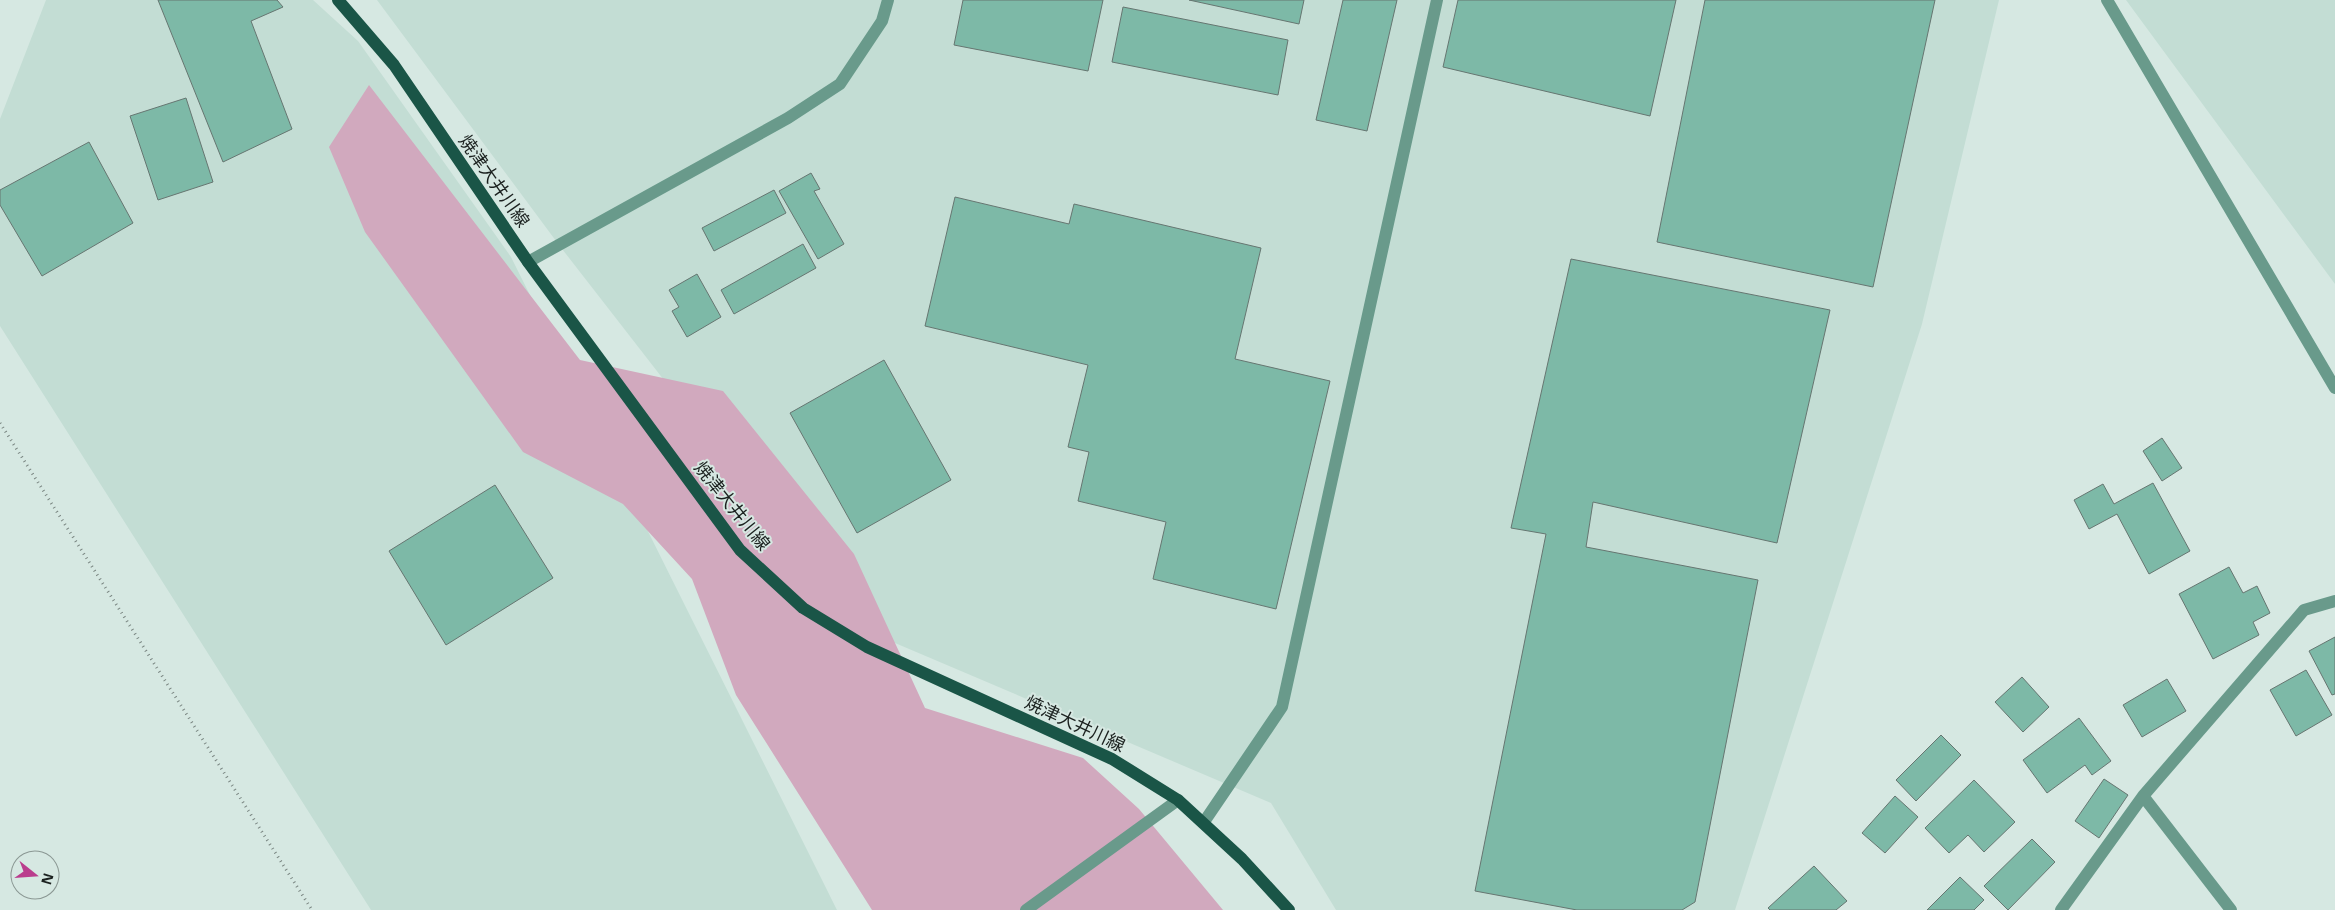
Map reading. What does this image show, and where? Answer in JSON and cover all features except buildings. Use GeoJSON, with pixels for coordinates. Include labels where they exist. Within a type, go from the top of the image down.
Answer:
{"type":"FeatureCollection","features":[{"type":"Feature","properties":{"kind":"main road","name":"焼津大井川線"},"geometry":{"type":"LineString","coordinates":[[338,0],[394,64],[528,262],[740,550],[803,608],[867,646],[1112,758],[1178,800],[1242,858],[1289,910]]}},
{"type":"Feature","properties":{"kind":"street"},"geometry":{"type":"LineString","coordinates":[[528,262],[788,118],[840,84],[882,20],[888,0]]}},
{"type":"Feature","properties":{"kind":"street"},"geometry":{"type":"LineString","coordinates":[[1204,822],[1282,707],[1437,0]]}},
{"type":"Feature","properties":{"kind":"street"},"geometry":{"type":"LineString","coordinates":[[2107,0],[2335,388]]}},
{"type":"Feature","properties":{"kind":"street"},"geometry":{"type":"LineString","coordinates":[[2061,910],[2143,796],[2304,610],[2335,601]]}},
{"type":"Feature","properties":{"kind":"street"},"geometry":{"type":"LineString","coordinates":[[2143,796],[2231,910]]}},
{"type":"Feature","properties":{"kind":"street"},"geometry":{"type":"LineString","coordinates":[[1026,910],[1178,800]]}},
{"type":"Feature","properties":{"kind":"path"},"geometry":{"type":"LineString","coordinates":[[0,423],[312,910]]}},
{"type":"Feature","properties":{"kind":"shaded area"},"geometry":{"type":"Polygon","coordinates":[[[46,0],[313,0],[358,41],[511,257],[837,910],[371,910],[0,326],[0,119],[46,0]]]}},
{"type":"Feature","properties":{"kind":"shaded area"},"geometry":{"type":"Polygon","coordinates":[[[377,0],[1999,0],[1922,324],[1735,910],[1336,910],[1271,803],[855,626],[559,245],[377,0]]]}},
{"type":"Feature","properties":{"kind":"shaded area"},"geometry":{"type":"Polygon","coordinates":[[[2126,0],[2335,0],[2335,284],[2126,0]]]}},
{"type":"Feature","properties":{"kind":"shaded area"},"geometry":{"type":"Polygon","coordinates":[[[369,85],[580,360],[723,391],[854,554],[925,708],[1083,758],[1139,809],[1223,910],[872,910],[736,695],[692,579],[623,504],[523,452],[365,232],[329,147],[369,85]]]}}]}
